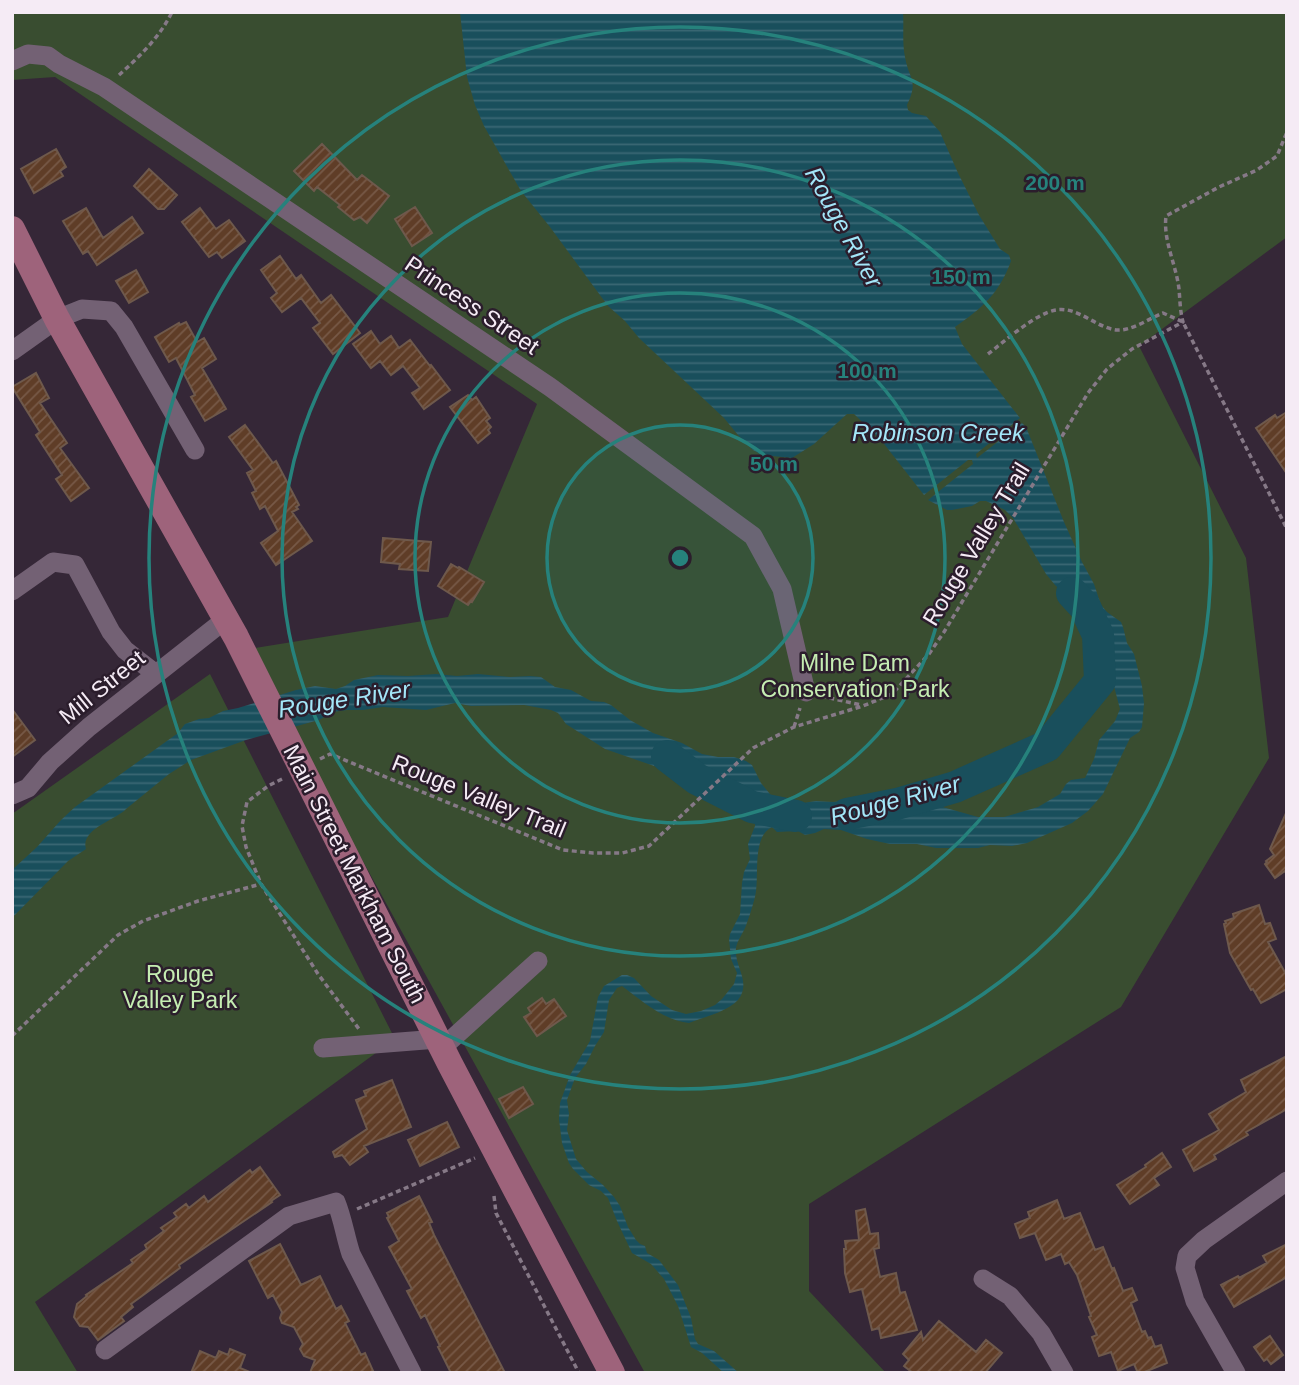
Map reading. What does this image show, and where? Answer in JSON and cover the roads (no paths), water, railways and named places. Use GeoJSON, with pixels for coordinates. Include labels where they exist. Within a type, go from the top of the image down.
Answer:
{"type":"FeatureCollection","features":[{"type":"Feature","properties":{"kind":"main road","name":"Main Street Markham South"},"geometry":{"type":"LineString","coordinates":[[12,229],[57,319],[231,628],[440,1043],[612,1373]]}},
{"type":"Feature","properties":{"kind":"street","name":"Princess Street"},"geometry":{"type":"LineString","coordinates":[[12,61],[28,54],[48,56],[104,87],[550,387],[753,536],[782,589],[806,692]]}},
{"type":"Feature","properties":{"kind":"street"},"geometry":{"type":"LineString","coordinates":[[12,351],[57,319],[82,309],[111,311],[124,327],[195,450]]}},
{"type":"Feature","properties":{"kind":"street"},"geometry":{"type":"LineString","coordinates":[[12,591],[53,562],[75,565],[111,632],[125,650],[156,674]]}},
{"type":"Feature","properties":{"kind":"street","name":"Mill Street"},"geometry":{"type":"LineString","coordinates":[[12,795],[28,788],[50,762],[89,727],[156,674],[231,628]]}},
{"type":"Feature","properties":{"kind":"street"},"geometry":{"type":"LineString","coordinates":[[323,1048],[440,1043],[538,961]]}},
{"type":"Feature","properties":{"kind":"street"},"geometry":{"type":"LineString","coordinates":[[1236,1373],[1195,1301],[1185,1268],[1187,1256],[1221,1227],[1287,1181]]}},
{"type":"Feature","properties":{"kind":"street"},"geometry":{"type":"LineString","coordinates":[[105,1349],[289,1216],[339,1209],[351,1254],[412,1373]]}},
{"type":"Feature","properties":{"kind":"street"},"geometry":{"type":"LineString","coordinates":[[983,1279],[1010,1296],[1041,1333],[1064,1373]]}},
{"type":"Feature","properties":{"kind":"water","name":"Robinson Creek"},"geometry":{"type":"Polygon","coordinates":[[[460,12],[903,12],[904,52],[913,85],[908,110],[926,116],[940,132],[979,215],[1000,249],[1009,255],[1011,261],[1001,283],[989,299],[955,327],[962,344],[1020,418],[976,454],[977,458],[1022,423],[1026,427],[1101,605],[1121,622],[1127,643],[1134,654],[1142,686],[1142,727],[1130,738],[1103,794],[1088,811],[1072,823],[1027,843],[978,848],[890,844],[841,830],[824,829],[805,835],[798,831],[777,832],[772,827],[761,839],[755,897],[736,948],[743,981],[738,1000],[722,1011],[689,1023],[662,1014],[622,986],[617,988],[609,1000],[604,1032],[575,1078],[567,1100],[567,1130],[576,1159],[614,1197],[636,1240],[645,1246],[647,1253],[659,1260],[678,1285],[698,1344],[714,1351],[739,1373],[724,1373],[691,1347],[678,1306],[664,1279],[651,1264],[632,1253],[608,1198],[589,1185],[569,1163],[562,1143],[559,1119],[560,1103],[570,1075],[590,1041],[598,997],[604,986],[622,975],[627,975],[672,1010],[686,1014],[715,1005],[734,984],[737,973],[731,959],[729,939],[740,914],[742,883],[750,859],[748,844],[755,826],[755,810],[741,794],[727,785],[710,781],[684,782],[660,768],[605,749],[566,724],[558,713],[551,710],[524,705],[471,706],[455,703],[426,710],[383,707],[333,712],[319,720],[246,740],[191,760],[169,774],[121,813],[93,830],[88,836],[86,849],[68,861],[12,918],[12,870],[75,807],[178,733],[185,724],[315,686],[336,689],[354,680],[378,675],[478,674],[541,677],[555,687],[571,690],[591,701],[611,705],[653,733],[682,743],[702,754],[746,761],[752,765],[761,783],[774,799],[789,805],[843,801],[907,808],[939,806],[978,817],[1004,817],[1038,807],[1060,794],[1071,780],[1085,778],[1099,740],[1115,721],[1120,709],[1102,641],[1095,627],[1046,574],[1013,518],[1005,510],[986,501],[947,510],[928,500],[973,464],[972,460],[968,460],[924,495],[881,440],[854,414],[847,414],[814,444],[792,458],[762,455],[753,450],[724,418],[608,306],[521,191],[484,126],[467,77],[460,12]]]}},
{"type":"Feature","properties":{"kind":"waterway","name":"Rouge River"},"geometry":{"type":"LineString","coordinates":[[847,814],[897,804],[955,787],[1047,746],[1100,681],[1098,635],[1085,607],[1072,593]]}},
{"type":"Feature","properties":{"kind":"waterway","name":"Rouge River"},"geometry":{"type":"LineString","coordinates":[[667,756],[697,779],[752,807],[796,816]]}},
{"type":"Feature","properties":{"kind":"park label","name":"Milne Dam Conservation Park"},"geometry":{"type":"Point","coordinates":[855,676]}},
{"type":"Feature","properties":{"kind":"park label","name":"Rouge Valley Park"},"geometry":{"type":"Point","coordinates":[180,987]}}]}
